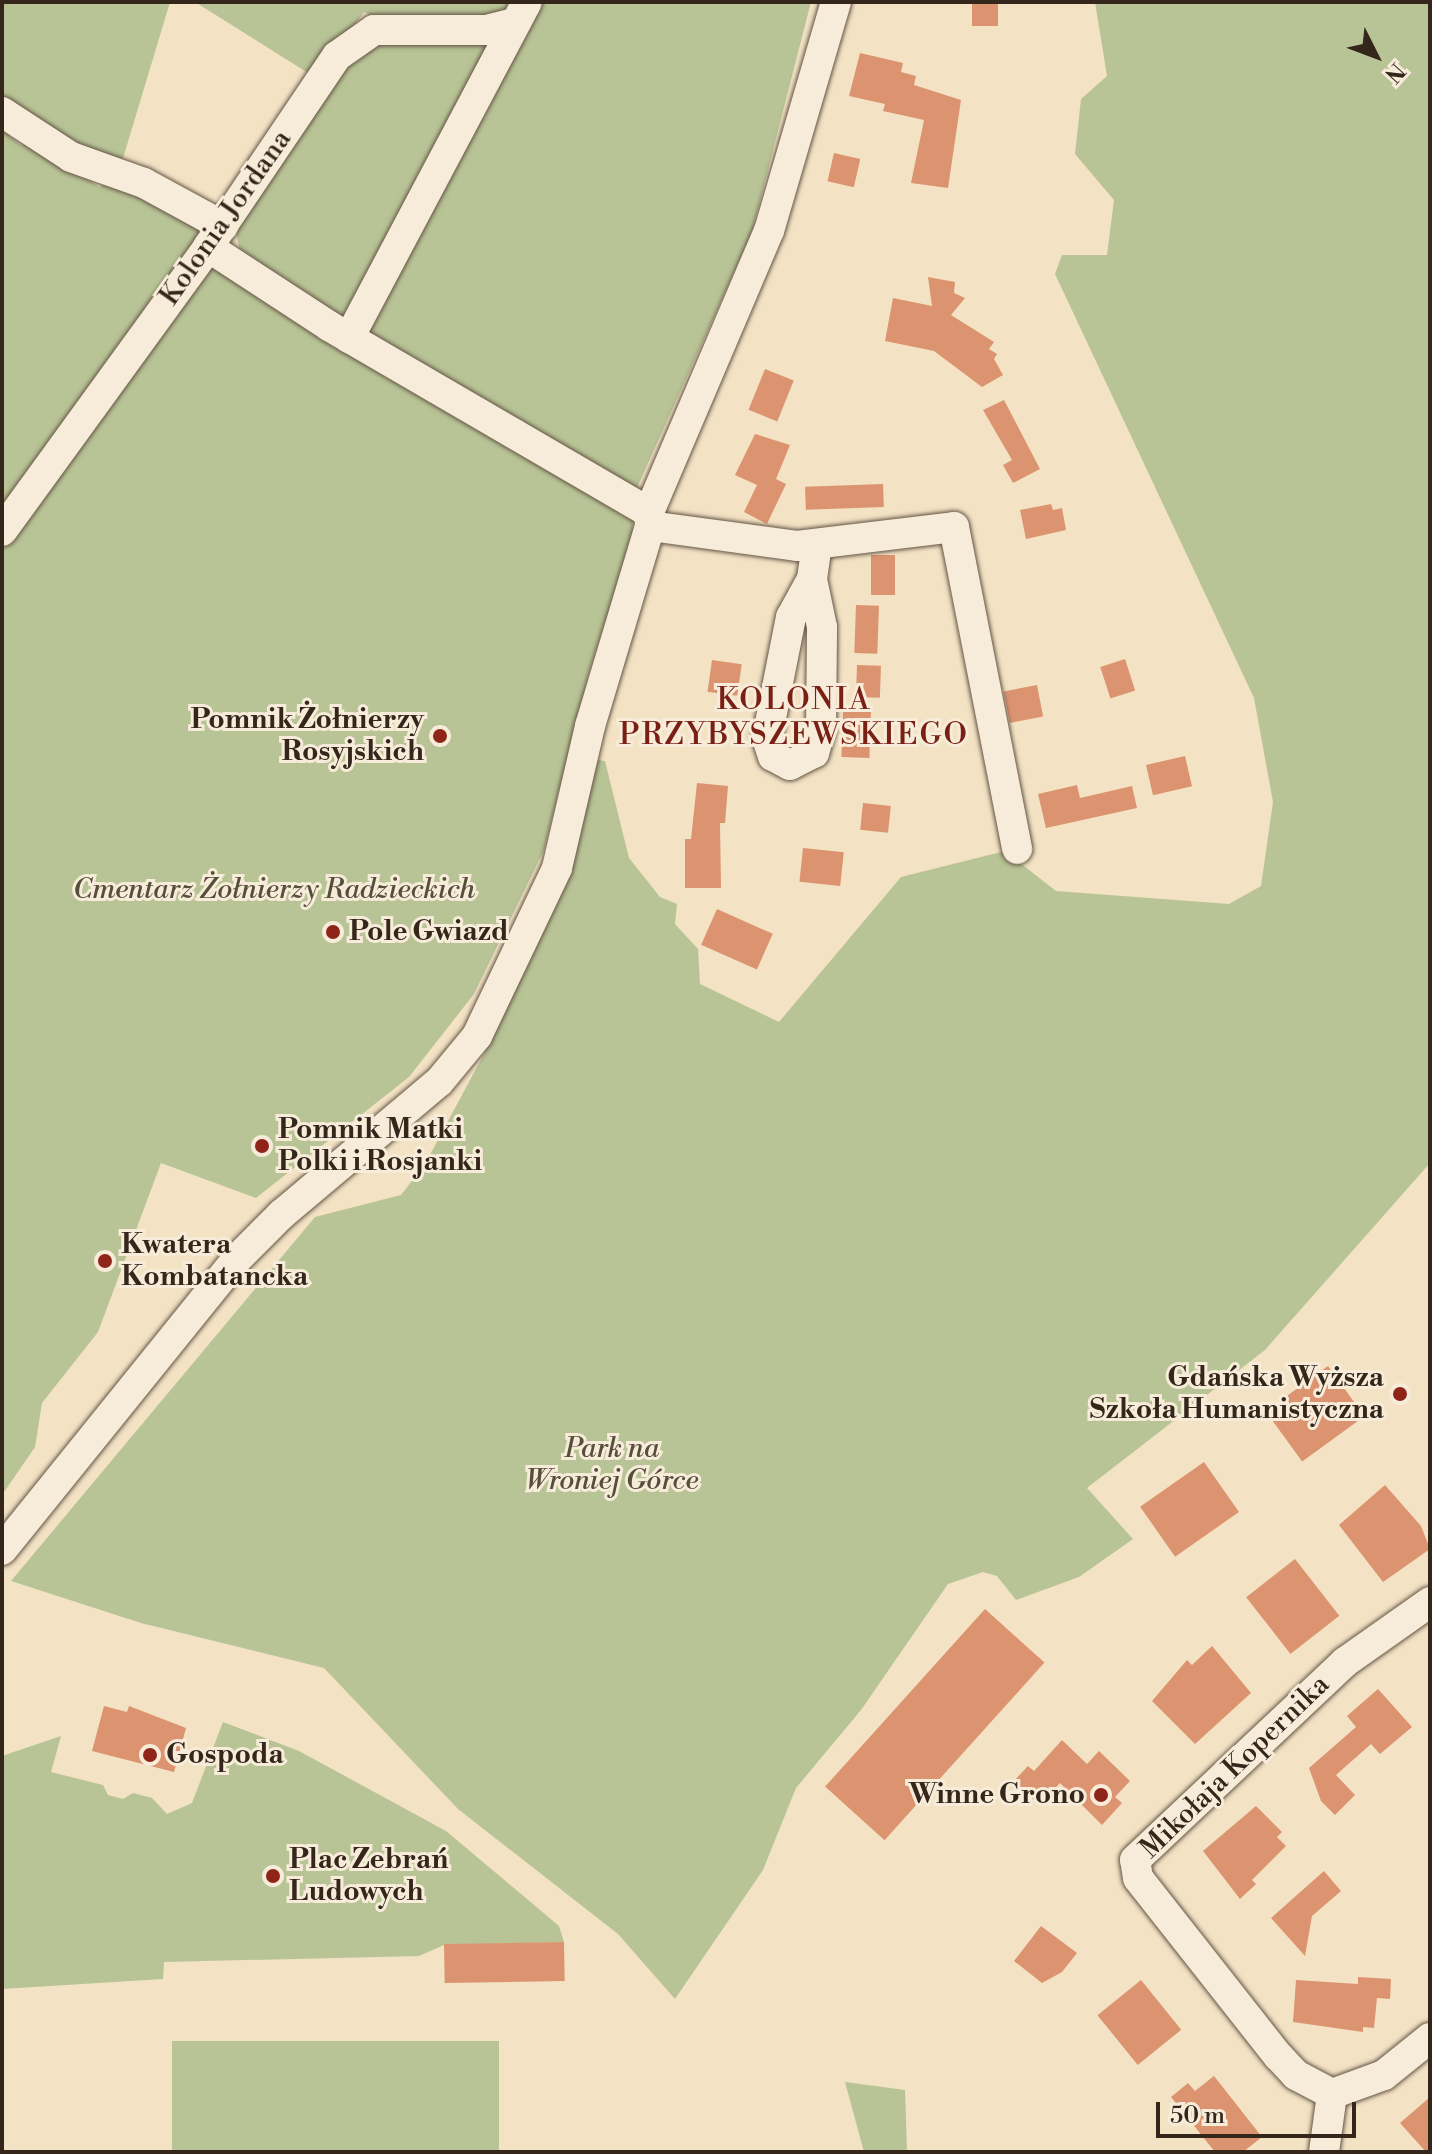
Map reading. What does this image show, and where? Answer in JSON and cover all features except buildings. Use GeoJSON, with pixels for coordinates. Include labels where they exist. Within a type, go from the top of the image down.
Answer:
{"type":"FeatureCollection","features":[{"type":"Feature","properties":{"kind":"street"},"geometry":{"type":"LineString","coordinates":[[2,1550],[235,1261],[468,1051],[557,868],[590,726],[650,519],[769,231],[836,2]]}},
{"type":"Feature","properties":{"kind":"street","name":"Kolonia Jordana"},"geometry":{"type":"LineString","coordinates":[[2,531],[216,237],[337,56],[352,41],[374,30],[486,30],[521,13]]}},
{"type":"Feature","properties":{"kind":"street","name":"Kolonia Jordana"},"geometry":{"type":"LineString","coordinates":[[349,338],[521,13]]}},
{"type":"Feature","properties":{"kind":"street"},"geometry":{"type":"LineString","coordinates":[[2,112],[71,157],[144,183],[349,338],[650,519],[817,545],[954,527],[1017,849]]}},
{"type":"Feature","properties":{"kind":"street"},"geometry":{"type":"LineString","coordinates":[[812,579],[791,617],[767,738],[773,756],[790,765],[814,753],[821,728],[822,627],[812,579],[817,545]]}},
{"type":"Feature","properties":{"kind":"street","name":"Mikołaja Kopernika"},"geometry":{"type":"LineString","coordinates":[[1332,2094],[1296,2075],[1278,2056],[1138,1878],[1135,1860],[1345,1662],[1430,1602]]}},
{"type":"Feature","properties":{"kind":"street"},"geometry":{"type":"LineString","coordinates":[[1324,2152],[1332,2094],[1384,2075],[1430,2038]]}},
{"type":"Feature","properties":{"kind":"green space"},"geometry":{"type":"Polygon","coordinates":[[[2,2],[170,2],[121,165],[74,151],[2,103],[2,2]]]}},
{"type":"Feature","properties":{"kind":"green space"},"geometry":{"type":"Polygon","coordinates":[[[195,2],[521,2],[512,17],[377,18],[364,12],[316,78],[195,2]]]}},
{"type":"Feature","properties":{"kind":"green space"},"geometry":{"type":"Polygon","coordinates":[[[536,2],[811,2],[752,232],[631,501],[356,334],[536,2]]]}},
{"type":"Feature","properties":{"kind":"green space","name":"Park na Wroniej Górce"},"geometry":{"type":"Polygon","coordinates":[[[1095,2],[1430,2],[1430,1163],[1265,1350],[1087,1488],[1133,1539],[1079,1577],[1016,1600],[997,1576],[983,1572],[948,1584],[861,1710],[796,1788],[763,1870],[675,1999],[618,1934],[458,1809],[324,1668],[141,1623],[11,1581],[315,1217],[401,1195],[425,1164],[499,1026],[557,893],[591,759],[605,761],[629,858],[660,897],[677,904],[675,924],[698,949],[700,984],[779,1022],[901,877],[1005,851],[1056,891],[1229,904],[1261,886],[1273,802],[1254,698],[1055,274],[1062,255],[1107,255],[1114,200],[1075,154],[1081,99],[1107,76],[1095,2]]]}},
{"type":"Feature","properties":{"kind":"green space"},"geometry":{"type":"Polygon","coordinates":[[[503,33],[345,325],[241,257],[234,221],[361,44],[503,33]]]}},
{"type":"Feature","properties":{"kind":"green space","name":"Cmentarz Żołnierzy Radzieckich"},"geometry":{"type":"Polygon","coordinates":[[[2,119],[9,136],[21,145],[40,145],[99,187],[116,179],[211,228],[194,252],[632,517],[633,536],[590,669],[544,850],[474,994],[409,1077],[256,1198],[161,1163],[98,1332],[42,1403],[35,1447],[2,1495],[2,119]]]}},
{"type":"Feature","properties":{"kind":"green space"},"geometry":{"type":"Polygon","coordinates":[[[223,1722],[299,1751],[446,1831],[559,1926],[564,1942],[444,1945],[419,1956],[164,1962],[163,1979],[2,1989],[2,1756],[61,1736],[51,1772],[103,1785],[108,1795],[123,1799],[133,1793],[152,1798],[167,1814],[192,1803],[223,1722]]]}},
{"type":"Feature","properties":{"kind":"green space"},"geometry":{"type":"Polygon","coordinates":[[[172,2041],[499,2041],[499,2152],[172,2152],[172,2041]]]}},
{"type":"Feature","properties":{"kind":"green space"},"geometry":{"type":"Polygon","coordinates":[[[845,2082],[905,2090],[907,2152],[864,2152],[845,2082]]]}},
{"type":"Feature","properties":{"kind":"place","name":"Pomnik Żołnierzy Rosyjskich"},"geometry":{"type":"Point","coordinates":[440,736]}},
{"type":"Feature","properties":{"kind":"place","name":"Pole Gwiazd"},"geometry":{"type":"Point","coordinates":[333,932]}},
{"type":"Feature","properties":{"kind":"place","name":"Pomnik Matki Polki i Rosjanki"},"geometry":{"type":"Point","coordinates":[262,1146]}},
{"type":"Feature","properties":{"kind":"place","name":"Kwatera Kombatancka"},"geometry":{"type":"Point","coordinates":[105,1261]}},
{"type":"Feature","properties":{"kind":"place","name":"Gdańska Wyższa Szkoła Humanistyczna"},"geometry":{"type":"Point","coordinates":[1400,1394]}},
{"type":"Feature","properties":{"kind":"place","name":"Gospoda"},"geometry":{"type":"Point","coordinates":[150,1755]}},
{"type":"Feature","properties":{"kind":"place","name":"Winne Grono"},"geometry":{"type":"Point","coordinates":[1101,1795]}},
{"type":"Feature","properties":{"kind":"place","name":"Plac Zebrań Ludowych"},"geometry":{"type":"Point","coordinates":[273,1876]}},
{"type":"Feature","properties":{"kind":"district","name":"KOLONIA PRZYBYSZEWSKIEGO"},"geometry":{"type":"Point","coordinates":[794,717]}}]}
